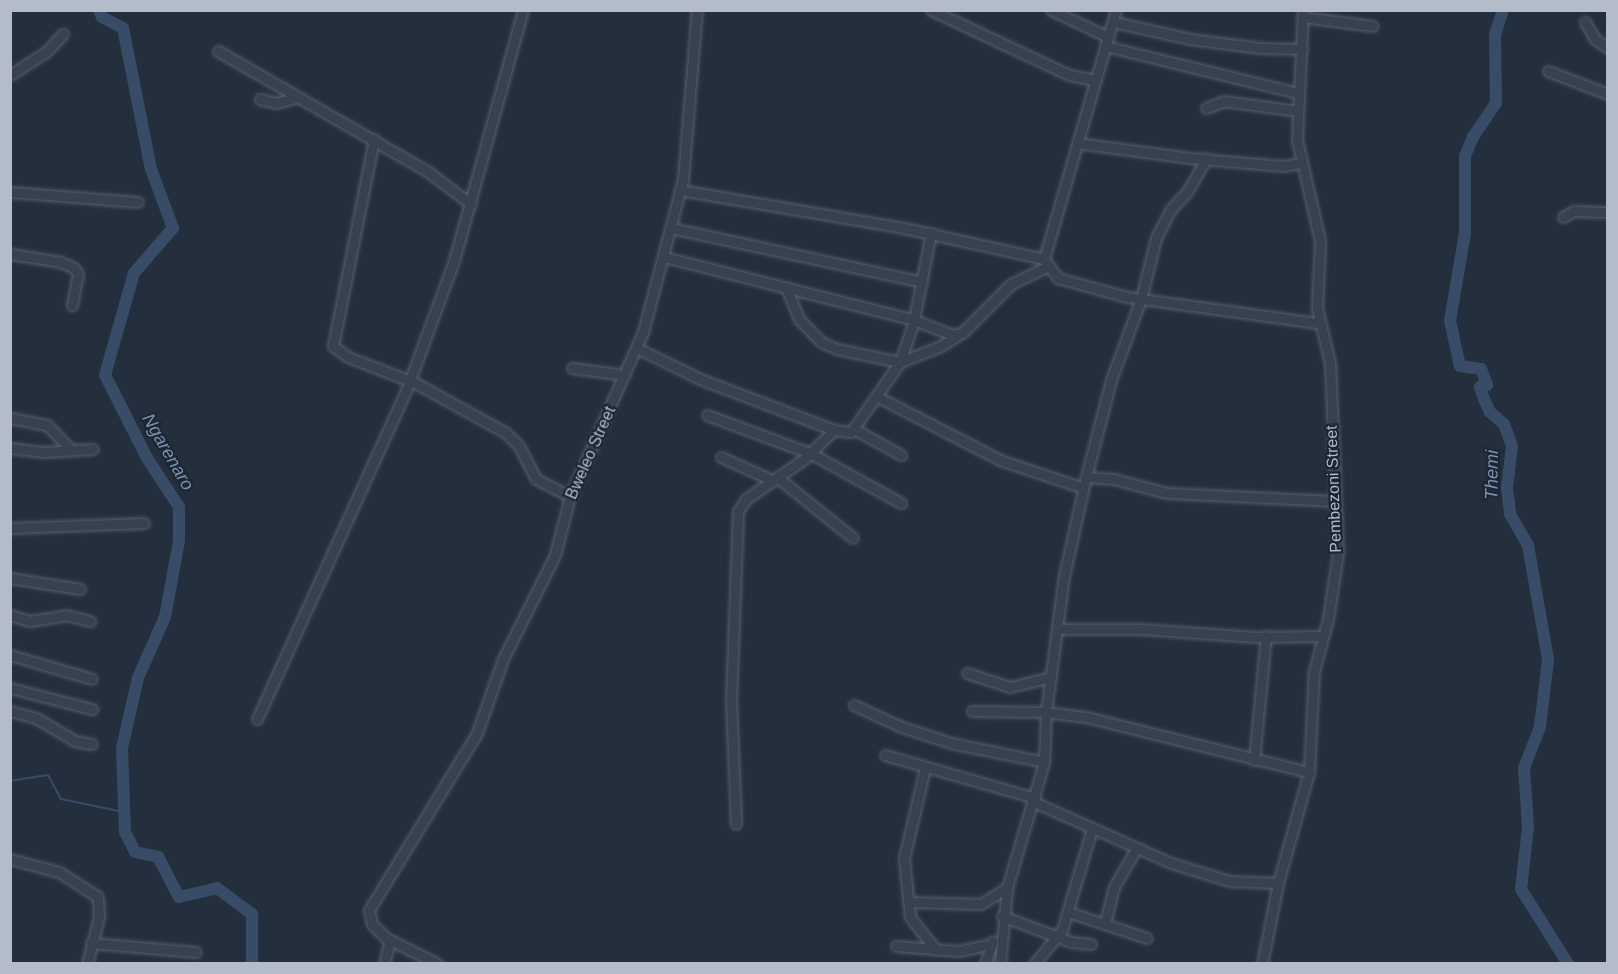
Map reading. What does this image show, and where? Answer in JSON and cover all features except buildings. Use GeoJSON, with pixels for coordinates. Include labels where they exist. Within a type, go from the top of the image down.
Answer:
{"type":"FeatureCollection","features":[{"type":"Feature","properties":{"kind":"street"},"geometry":{"type":"LineString","coordinates":[[257,719],[410,381],[471,204],[523,10]]}},
{"type":"Feature","properties":{"kind":"street","name":"Bweleo Street"},"geometry":{"type":"LineString","coordinates":[[438,963],[390,940],[372,924],[369,910],[477,733],[503,659],[555,555],[570,496],[636,348],[664,257],[680,190],[697,10]]}},
{"type":"Feature","properties":{"kind":"street"},"geometry":{"type":"LineString","coordinates":[[931,10],[1068,75],[1094,80]]}},
{"type":"Feature","properties":{"kind":"street"},"geometry":{"type":"LineString","coordinates":[[1052,10],[1107,41],[1298,93]]}},
{"type":"Feature","properties":{"kind":"street"},"geometry":{"type":"LineString","coordinates":[[786,287],[799,319],[821,342],[837,349],[900,362],[941,346],[958,335],[1004,289],[1046,262],[1094,80],[1116,11]]}},
{"type":"Feature","properties":{"kind":"street"},"geometry":{"type":"LineString","coordinates":[[1303,14],[1372,26]]}},
{"type":"Feature","properties":{"kind":"street","name":"Pembezoni Street"},"geometry":{"type":"LineString","coordinates":[[1262,963],[1278,883],[1309,772],[1314,671],[1336,573],[1336,501],[1330,363],[1318,323],[1320,241],[1300,163],[1298,93],[1303,14]]}},
{"type":"Feature","properties":{"kind":"street"},"geometry":{"type":"LineString","coordinates":[[1114,22],[1190,39],[1260,48],[1302,49]]}},
{"type":"Feature","properties":{"kind":"street"},"geometry":{"type":"LineString","coordinates":[[1585,22],[1595,39],[1608,48]]}},
{"type":"Feature","properties":{"kind":"street"},"geometry":{"type":"LineString","coordinates":[[10,75],[46,52],[63,34]]}},
{"type":"Feature","properties":{"kind":"street"},"geometry":{"type":"LineString","coordinates":[[218,51],[296,98],[374,139],[471,204]]}},
{"type":"Feature","properties":{"kind":"street"},"geometry":{"type":"LineString","coordinates":[[1548,71],[1608,94]]}},
{"type":"Feature","properties":{"kind":"street"},"geometry":{"type":"LineString","coordinates":[[260,99],[277,103],[296,98]]}},
{"type":"Feature","properties":{"kind":"street"},"geometry":{"type":"LineString","coordinates":[[1206,108],[1224,101],[1298,111]]}},
{"type":"Feature","properties":{"kind":"street"},"geometry":{"type":"LineString","coordinates":[[374,139],[333,345],[348,357],[410,381],[506,433],[519,446],[536,479],[570,496]]}},
{"type":"Feature","properties":{"kind":"street"},"geometry":{"type":"LineString","coordinates":[[1077,143],[1283,166],[1300,163]]}},
{"type":"Feature","properties":{"kind":"street"},"geometry":{"type":"LineString","coordinates":[[1000,963],[1002,916],[1007,888],[1035,800],[1044,762],[1046,712],[1059,629],[1064,576],[1083,488],[1111,380],[1141,299],[1162,222],[1187,192],[1207,158]]}},
{"type":"Feature","properties":{"kind":"street"},"geometry":{"type":"LineString","coordinates":[[680,190],[931,233],[1046,262],[1058,278],[1141,299],[1318,323]]}},
{"type":"Feature","properties":{"kind":"street"},"geometry":{"type":"LineString","coordinates":[[10,192],[138,202]]}},
{"type":"Feature","properties":{"kind":"street"},"geometry":{"type":"LineString","coordinates":[[1563,217],[1574,211],[1608,212]]}},
{"type":"Feature","properties":{"kind":"street"},"geometry":{"type":"LineString","coordinates":[[671,228],[922,282]]}},
{"type":"Feature","properties":{"kind":"street"},"geometry":{"type":"LineString","coordinates":[[854,429],[900,362],[914,320],[931,233]]}},
{"type":"Feature","properties":{"kind":"street"},"geometry":{"type":"LineString","coordinates":[[10,254],[61,262],[74,268],[78,274],[72,305]]}},
{"type":"Feature","properties":{"kind":"street"},"geometry":{"type":"LineString","coordinates":[[664,257],[914,320],[958,335]]}},
{"type":"Feature","properties":{"kind":"street"},"geometry":{"type":"LineString","coordinates":[[636,348],[700,379],[834,430],[854,429],[901,455]]}},
{"type":"Feature","properties":{"kind":"street"},"geometry":{"type":"LineString","coordinates":[[572,368],[625,375]]}},
{"type":"Feature","properties":{"kind":"street"},"geometry":{"type":"LineString","coordinates":[[878,397],[1000,460],[1083,488]]}},
{"type":"Feature","properties":{"kind":"street"},"geometry":{"type":"LineString","coordinates":[[707,415],[810,453],[901,504]]}},
{"type":"Feature","properties":{"kind":"street"},"geometry":{"type":"LineString","coordinates":[[10,418],[47,425],[70,449]]}},
{"type":"Feature","properties":{"kind":"street"},"geometry":{"type":"LineString","coordinates":[[736,824],[731,702],[735,526],[742,503],[810,453],[834,430]]}},
{"type":"Feature","properties":{"kind":"street"},"geometry":{"type":"LineString","coordinates":[[10,448],[44,452],[93,449]]}},
{"type":"Feature","properties":{"kind":"street"},"geometry":{"type":"LineString","coordinates":[[721,457],[775,478],[854,538]]}},
{"type":"Feature","properties":{"kind":"street"},"geometry":{"type":"LineString","coordinates":[[1086,477],[1114,479],[1167,493],[1336,501]]}},
{"type":"Feature","properties":{"kind":"street"},"geometry":{"type":"LineString","coordinates":[[10,528],[144,523]]}},
{"type":"Feature","properties":{"kind":"street"},"geometry":{"type":"LineString","coordinates":[[10,578],[80,589]]}},
{"type":"Feature","properties":{"kind":"street"},"geometry":{"type":"LineString","coordinates":[[10,615],[30,621],[66,615],[90,621]]}},
{"type":"Feature","properties":{"kind":"street"},"geometry":{"type":"LineString","coordinates":[[1059,629],[1141,629],[1266,636],[1323,636]]}},
{"type":"Feature","properties":{"kind":"street"},"geometry":{"type":"LineString","coordinates":[[1254,760],[1266,636]]}},
{"type":"Feature","properties":{"kind":"street"},"geometry":{"type":"LineString","coordinates":[[10,655],[92,679]]}},
{"type":"Feature","properties":{"kind":"street"},"geometry":{"type":"LineString","coordinates":[[967,673],[1010,687],[1051,677]]}},
{"type":"Feature","properties":{"kind":"street"},"geometry":{"type":"LineString","coordinates":[[10,688],[92,709]]}},
{"type":"Feature","properties":{"kind":"street"},"geometry":{"type":"LineString","coordinates":[[854,705],[899,726],[951,743],[1044,762]]}},
{"type":"Feature","properties":{"kind":"street"},"geometry":{"type":"LineString","coordinates":[[10,711],[36,718],[75,741],[92,744]]}},
{"type":"Feature","properties":{"kind":"street"},"geometry":{"type":"LineString","coordinates":[[972,711],[1046,712],[1132,726],[1254,760],[1309,772]]}},
{"type":"Feature","properties":{"kind":"street"},"geometry":{"type":"LineString","coordinates":[[885,755],[1035,800],[1136,849],[1224,880],[1278,883]]}},
{"type":"Feature","properties":{"kind":"street"},"geometry":{"type":"LineString","coordinates":[[925,768],[904,858],[910,917],[936,950]]}},
{"type":"Feature","properties":{"kind":"street"},"geometry":{"type":"LineString","coordinates":[[1034,963],[1057,936],[1068,912],[1092,829]]}},
{"type":"Feature","properties":{"kind":"street"},"geometry":{"type":"LineString","coordinates":[[1105,923],[1114,887],[1136,849]]}},
{"type":"Feature","properties":{"kind":"street"},"geometry":{"type":"LineString","coordinates":[[10,859],[59,872],[98,897],[99,917],[87,963]]}},
{"type":"Feature","properties":{"kind":"street"},"geometry":{"type":"LineString","coordinates":[[909,902],[981,904],[1007,888]]}},
{"type":"Feature","properties":{"kind":"street"},"geometry":{"type":"LineString","coordinates":[[1068,912],[1147,938]]}},
{"type":"Feature","properties":{"kind":"street"},"geometry":{"type":"LineString","coordinates":[[1002,916],[1057,936],[1091,944]]}},
{"type":"Feature","properties":{"kind":"street"},"geometry":{"type":"LineString","coordinates":[[985,963],[991,944],[1001,932]]}},
{"type":"Feature","properties":{"kind":"street"},"geometry":{"type":"LineString","coordinates":[[384,963],[390,940]]}},
{"type":"Feature","properties":{"kind":"street"},"geometry":{"type":"LineString","coordinates":[[92,943],[196,952]]}},
{"type":"Feature","properties":{"kind":"street"},"geometry":{"type":"LineString","coordinates":[[896,946],[968,950],[991,944]]}},
{"type":"Feature","properties":{"kind":"waterway","name":"Ngarenaro"},"geometry":{"type":"LineString","coordinates":[[99,10],[102,17],[123,28],[151,169],[173,228],[134,273],[105,375],[147,458],[179,507],[179,541],[165,617],[138,678],[122,748],[125,832],[135,852],[158,857],[179,897],[217,888],[252,914],[252,964]]}},
{"type":"Feature","properties":{"kind":"waterway","name":"Themi"},"geometry":{"type":"LineString","coordinates":[[1503,10],[1495,34],[1496,103],[1473,137],[1465,156],[1465,233],[1450,321],[1460,366],[1481,369],[1487,385],[1480,387],[1484,399],[1490,412],[1504,424],[1512,446],[1507,488],[1510,514],[1528,545],[1548,660],[1540,727],[1524,768],[1528,827],[1521,889],[1568,964]]}},
{"type":"Feature","properties":{"kind":"waterway"},"geometry":{"type":"LineString","coordinates":[[10,781],[48,775],[61,799],[124,812]]}}]}
